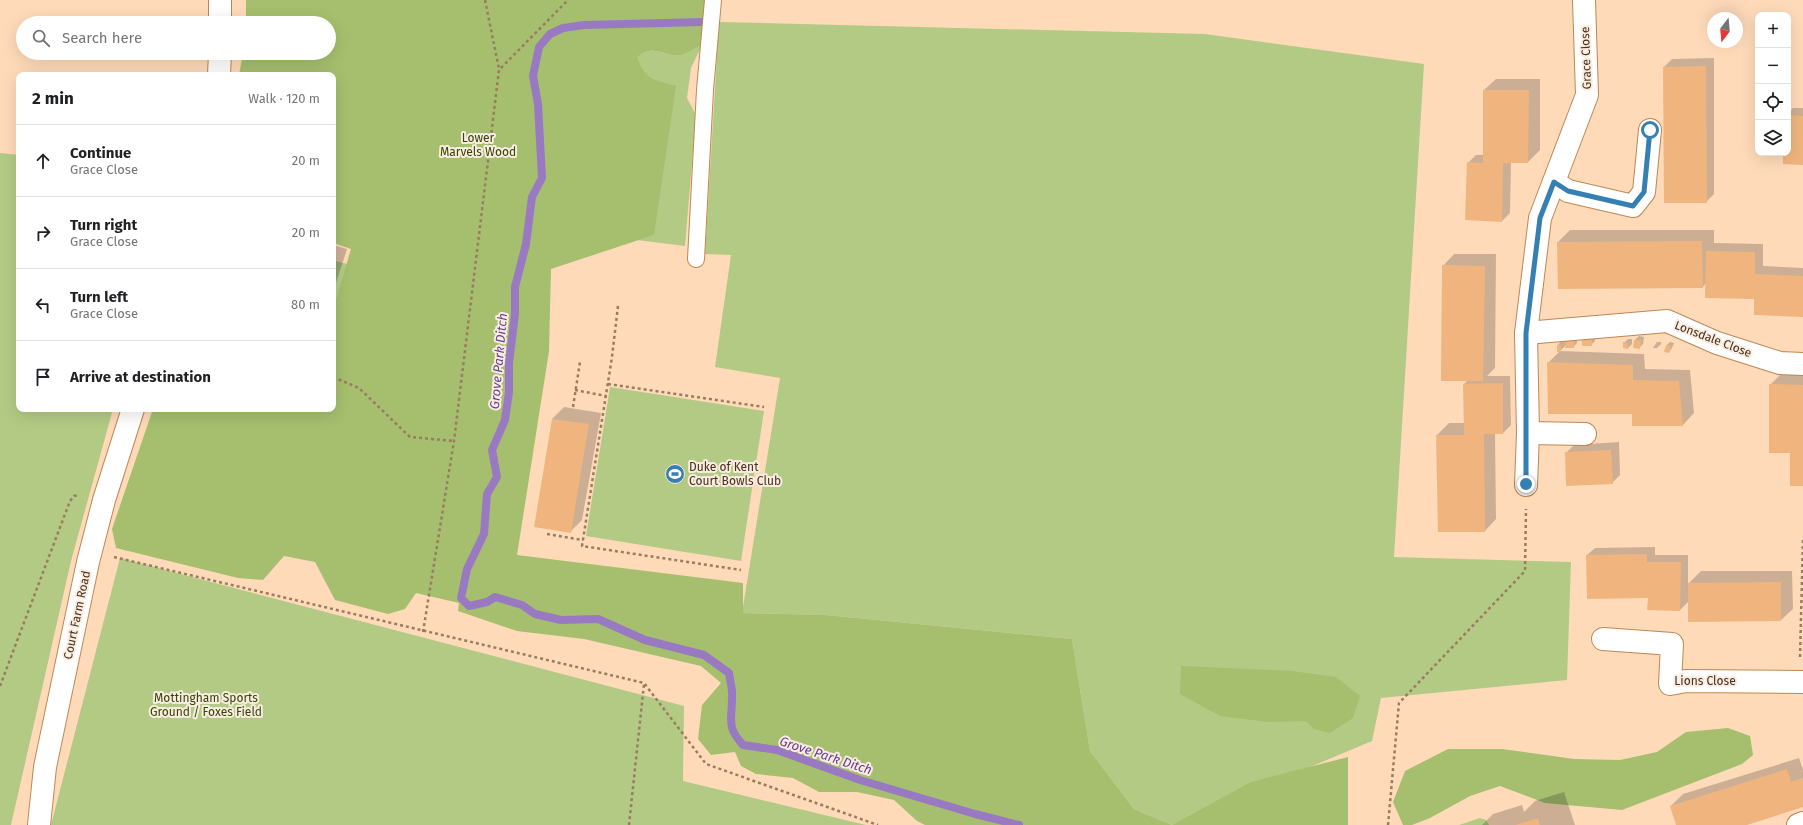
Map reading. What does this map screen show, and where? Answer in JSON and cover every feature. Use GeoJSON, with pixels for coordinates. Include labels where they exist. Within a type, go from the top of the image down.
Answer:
{"type":"FeatureCollection","features":[{"type":"Feature","properties":{"kind":"street"},"geometry":{"type":"LineString","coordinates":[[220,0],[220,16]]}},
{"type":"Feature","properties":{"kind":"street","name":"Grace Close"},"geometry":{"type":"LineString","coordinates":[[1526,484],[1528,433],[1526,333],[1540,218],[1587,95],[1584,0]]}},
{"type":"Feature","properties":{"kind":"street"},"geometry":{"type":"LineString","coordinates":[[219,72],[220,60]]}},
{"type":"Feature","properties":{"kind":"street"},"geometry":{"type":"LineString","coordinates":[[1554,182],[1568,191],[1633,206],[1644,192],[1650,130]]}},
{"type":"Feature","properties":{"kind":"street","name":"Lonsdale Close"},"geometry":{"type":"LineString","coordinates":[[1526,333],[1667,321],[1717,343],[1745,352],[1780,363],[1803,364]]}},
{"type":"Feature","properties":{"kind":"street","name":"Court Farm Road"},"geometry":{"type":"LineString","coordinates":[[39,825],[45,768],[90,551],[104,500],[132,412]]}},
{"type":"Feature","properties":{"kind":"street"},"geometry":{"type":"LineString","coordinates":[[1528,433],[1585,434]]}},
{"type":"Feature","properties":{"kind":"street","name":"Lions Close"},"geometry":{"type":"LineString","coordinates":[[1603,640],[1672,644],[1670,684],[1686,681],[1801,682]]}},
{"type":"Feature","properties":{"kind":"street"},"geometry":{"type":"LineString","coordinates":[[1798,825],[1803,823]]}},
{"type":"Feature","properties":{"kind":"lane"},"geometry":{"type":"LineString","coordinates":[[696,259],[705,90],[713,0]]}},
{"type":"Feature","properties":{"kind":"path"},"geometry":{"type":"LineString","coordinates":[[423,632],[454,441],[499,70],[485,0]]}},
{"type":"Feature","properties":{"kind":"path"},"geometry":{"type":"LineString","coordinates":[[499,70],[568,0]]}},
{"type":"Feature","properties":{"kind":"path"},"geometry":{"type":"LineString","coordinates":[[618,306],[608,384],[582,546],[741,570]]}},
{"type":"Feature","properties":{"kind":"path"},"geometry":{"type":"LineString","coordinates":[[572,407],[580,362]]}},
{"type":"Feature","properties":{"kind":"path"},"geometry":{"type":"LineString","coordinates":[[336,378],[359,388],[410,437],[454,441]]}},
{"type":"Feature","properties":{"kind":"path"},"geometry":{"type":"LineString","coordinates":[[608,384],[764,408]]}},
{"type":"Feature","properties":{"kind":"path"},"geometry":{"type":"LineString","coordinates":[[575,390],[606,396]]}},
{"type":"Feature","properties":{"kind":"path"},"geometry":{"type":"LineString","coordinates":[[1388,825],[1399,703],[1525,571],[1526,484]]}},
{"type":"Feature","properties":{"kind":"path"},"geometry":{"type":"LineString","coordinates":[[0,686],[70,501]]}},
{"type":"Feature","properties":{"kind":"path"},"geometry":{"type":"LineString","coordinates":[[547,534],[583,540]]}},
{"type":"Feature","properties":{"kind":"path"},"geometry":{"type":"LineString","coordinates":[[1801,682],[1803,539]]}},
{"type":"Feature","properties":{"kind":"path"},"geometry":{"type":"LineString","coordinates":[[90,551],[423,632],[644,683],[706,764],[878,825]]}},
{"type":"Feature","properties":{"kind":"path"},"geometry":{"type":"LineString","coordinates":[[629,825],[644,683]]}},
{"type":"Feature","properties":{"kind":"green space","name":"Lower Marvels Wood"},"geometry":{"type":"Polygon","coordinates":[[[246,0],[705,0],[702,45],[682,55],[676,56],[650,51],[637,57],[644,71],[651,78],[676,86],[654,235],[551,269],[549,351],[517,555],[743,583],[743,613],[826,615],[1072,639],[1090,751],[1134,809],[1172,825],[925,825],[917,821],[894,800],[857,792],[819,792],[793,778],[756,774],[741,766],[735,752],[711,755],[698,739],[702,705],[721,683],[701,666],[584,639],[517,631],[458,611],[459,603],[416,593],[405,609],[388,614],[335,600],[315,562],[284,556],[263,580],[238,578],[116,548],[112,529],[152,412],[336,412],[336,299],[351,249],[336,244],[336,72],[240,72],[242,60],[336,60],[336,16],[246,16],[246,0]]]}},
{"type":"Feature","properties":{"kind":"green space"},"geometry":{"type":"Polygon","coordinates":[[[719,22],[1205,34],[1424,64],[1394,557],[1571,562],[1567,680],[1381,698],[1372,741],[1172,825],[1134,809],[1090,751],[1072,639],[826,615],[742,613],[780,378],[715,367],[731,255],[705,254],[719,22]]]}},
{"type":"Feature","properties":{"kind":"green space"},"geometry":{"type":"Polygon","coordinates":[[[702,45],[691,68],[687,98],[696,115],[685,246],[637,240],[654,235],[649,78],[642,70],[636,57],[649,51],[676,56],[682,55],[702,45]]]}},
{"type":"Feature","properties":{"kind":"green space"},"geometry":{"type":"Polygon","coordinates":[[[0,153],[16,155],[16,412],[112,412],[71,561],[11,825],[0,825],[0,153]]]}},
{"type":"Feature","properties":{"kind":"green space"},"geometry":{"type":"Polygon","coordinates":[[[336,261],[347,264],[336,299],[336,261]]]}},
{"type":"Feature","properties":{"kind":"green space","name":"Duke of Kent Court Bowls Club"},"geometry":{"type":"Polygon","coordinates":[[[610,387],[764,411],[741,561],[586,536],[610,387]]]}},
{"type":"Feature","properties":{"kind":"green space","name":"Mottingham Sports Ground / Foxes Field"},"geometry":{"type":"Polygon","coordinates":[[[120,558],[684,706],[683,781],[866,825],[51,825],[120,558]]]}},
{"type":"Feature","properties":{"kind":"green space"},"geometry":{"type":"Polygon","coordinates":[[[1181,666],[1292,671],[1336,677],[1360,696],[1353,718],[1330,733],[1314,729],[1306,721],[1268,722],[1220,716],[1180,694],[1181,666]]]}},
{"type":"Feature","properties":{"kind":"green space"},"geometry":{"type":"Polygon","coordinates":[[[1728,728],[1750,736],[1753,755],[1742,764],[1622,810],[1545,803],[1500,786],[1470,796],[1430,818],[1412,825],[1403,825],[1393,802],[1405,771],[1448,749],[1502,749],[1574,759],[1620,760],[1657,752],[1686,732],[1728,728]]]}},
{"type":"Feature","properties":{"kind":"green space"},"geometry":{"type":"Polygon","coordinates":[[[1348,757],[1348,825],[1172,825],[1251,782],[1348,757]]]}},
{"type":"Feature","properties":{"kind":"green space"},"geometry":{"type":"Polygon","coordinates":[[[1480,818],[1486,820],[1489,825],[1459,825],[1480,818]]]}},
{"type":"Feature","properties":{"kind":"building"},"geometry":{"type":"Polygon","coordinates":[[[1706,66],[1707,203],[1664,203],[1663,67],[1706,66]]]}},
{"type":"Feature","properties":{"kind":"building"},"geometry":{"type":"Polygon","coordinates":[[[1483,90],[1529,90],[1528,163],[1503,163],[1502,222],[1465,220],[1467,162],[1483,163],[1483,90]]]}},
{"type":"Feature","properties":{"kind":"building"},"geometry":{"type":"Polygon","coordinates":[[[1791,115],[1803,116],[1803,165],[1783,164],[1783,156],[1791,156],[1791,115]]]}},
{"type":"Feature","properties":{"kind":"building"},"geometry":{"type":"Polygon","coordinates":[[[1702,241],[1703,288],[1558,289],[1557,242],[1702,241]]]}},
{"type":"Feature","properties":{"kind":"building"},"geometry":{"type":"Polygon","coordinates":[[[1706,251],[1755,252],[1755,274],[1803,276],[1803,317],[1754,315],[1754,299],[1705,298],[1706,251]]]}},
{"type":"Feature","properties":{"kind":"building"},"geometry":{"type":"Polygon","coordinates":[[[1442,265],[1485,266],[1483,381],[1441,381],[1442,265]]]}},
{"type":"Feature","properties":{"kind":"building"},"geometry":{"type":"Polygon","coordinates":[[[1566,338],[1574,338],[1574,348],[1565,348],[1566,338]]]}},
{"type":"Feature","properties":{"kind":"building"},"geometry":{"type":"Polygon","coordinates":[[[1582,339],[1592,339],[1592,346],[1582,346],[1582,339]]]}},
{"type":"Feature","properties":{"kind":"building"},"geometry":{"type":"Polygon","coordinates":[[[1634,340],[1641,340],[1640,349],[1633,348],[1634,340]]]}},
{"type":"Feature","properties":{"kind":"building"},"geometry":{"type":"Polygon","coordinates":[[[1623,342],[1628,343],[1628,349],[1623,348],[1623,342]]]}},
{"type":"Feature","properties":{"kind":"building"},"geometry":{"type":"Polygon","coordinates":[[[1557,345],[1561,345],[1561,352],[1557,352],[1557,345]]]}},
{"type":"Feature","properties":{"kind":"building"},"geometry":{"type":"Polygon","coordinates":[[[1666,345],[1671,346],[1669,353],[1664,352],[1666,345]]]}},
{"type":"Feature","properties":{"kind":"building"},"geometry":{"type":"Polygon","coordinates":[[[1547,362],[1633,365],[1633,380],[1679,381],[1683,426],[1632,426],[1632,414],[1548,414],[1547,362]]]}},
{"type":"Feature","properties":{"kind":"building"},"geometry":{"type":"Polygon","coordinates":[[[1503,383],[1503,434],[1484,434],[1485,532],[1438,532],[1436,435],[1464,435],[1463,384],[1503,383]]]}},
{"type":"Feature","properties":{"kind":"building"},"geometry":{"type":"Polygon","coordinates":[[[1769,384],[1803,385],[1803,486],[1790,486],[1790,453],[1769,453],[1769,384]]]}},
{"type":"Feature","properties":{"kind":"building"},"geometry":{"type":"Polygon","coordinates":[[[552,419],[589,424],[571,533],[534,527],[552,419]]]}},
{"type":"Feature","properties":{"kind":"building"},"geometry":{"type":"Polygon","coordinates":[[[1611,450],[1613,484],[1566,486],[1565,452],[1611,450]]]}},
{"type":"Feature","properties":{"kind":"building"},"geometry":{"type":"Polygon","coordinates":[[[1647,554],[1647,562],[1681,562],[1680,611],[1647,610],[1648,598],[1587,599],[1586,555],[1647,554]]]}},
{"type":"Feature","properties":{"kind":"building"},"geometry":{"type":"Polygon","coordinates":[[[1781,582],[1781,621],[1688,622],[1688,583],[1781,582]]]}},
{"type":"Feature","properties":{"kind":"building"},"geometry":{"type":"Polygon","coordinates":[[[1787,769],[1791,782],[1803,778],[1803,807],[1747,825],[1676,825],[1670,806],[1787,769]]]}},
{"type":"Feature","properties":{"kind":"building"},"geometry":{"type":"Polygon","coordinates":[[[1538,818],[1540,825],[1516,825],[1538,818]]]}},
{"type":"Feature","properties":{"kind":"waterway","name":"Grove Park Ditch"},"geometry":{"type":"LineString","coordinates":[[703,22],[584,25],[563,28],[550,34],[539,47],[533,76],[538,104],[542,178],[532,197],[526,244],[515,287],[515,314],[509,363],[509,392],[505,420],[492,450],[497,477],[487,494],[484,534],[467,569],[461,598],[469,606],[487,602],[495,597],[522,605],[535,614],[561,620],[598,619],[645,640],[704,655],[729,673],[732,692],[731,723],[734,733],[743,745],[777,750],[860,780],[975,814],[1019,825]]}},
{"type":"Feature","properties":{"kind":"place","name":"Duke of Kent Court Bowls Club"},"geometry":{"type":"Point","coordinates":[675,474]}},
{"type":"Feature","properties":{"kind":"route"},"geometry":{"type":"LineString","coordinates":[[1526,484],[1528,433],[1526,333],[1540,218],[1554,182],[1568,191],[1621,205],[1633,206],[1644,192],[1650,130]]}}]}
